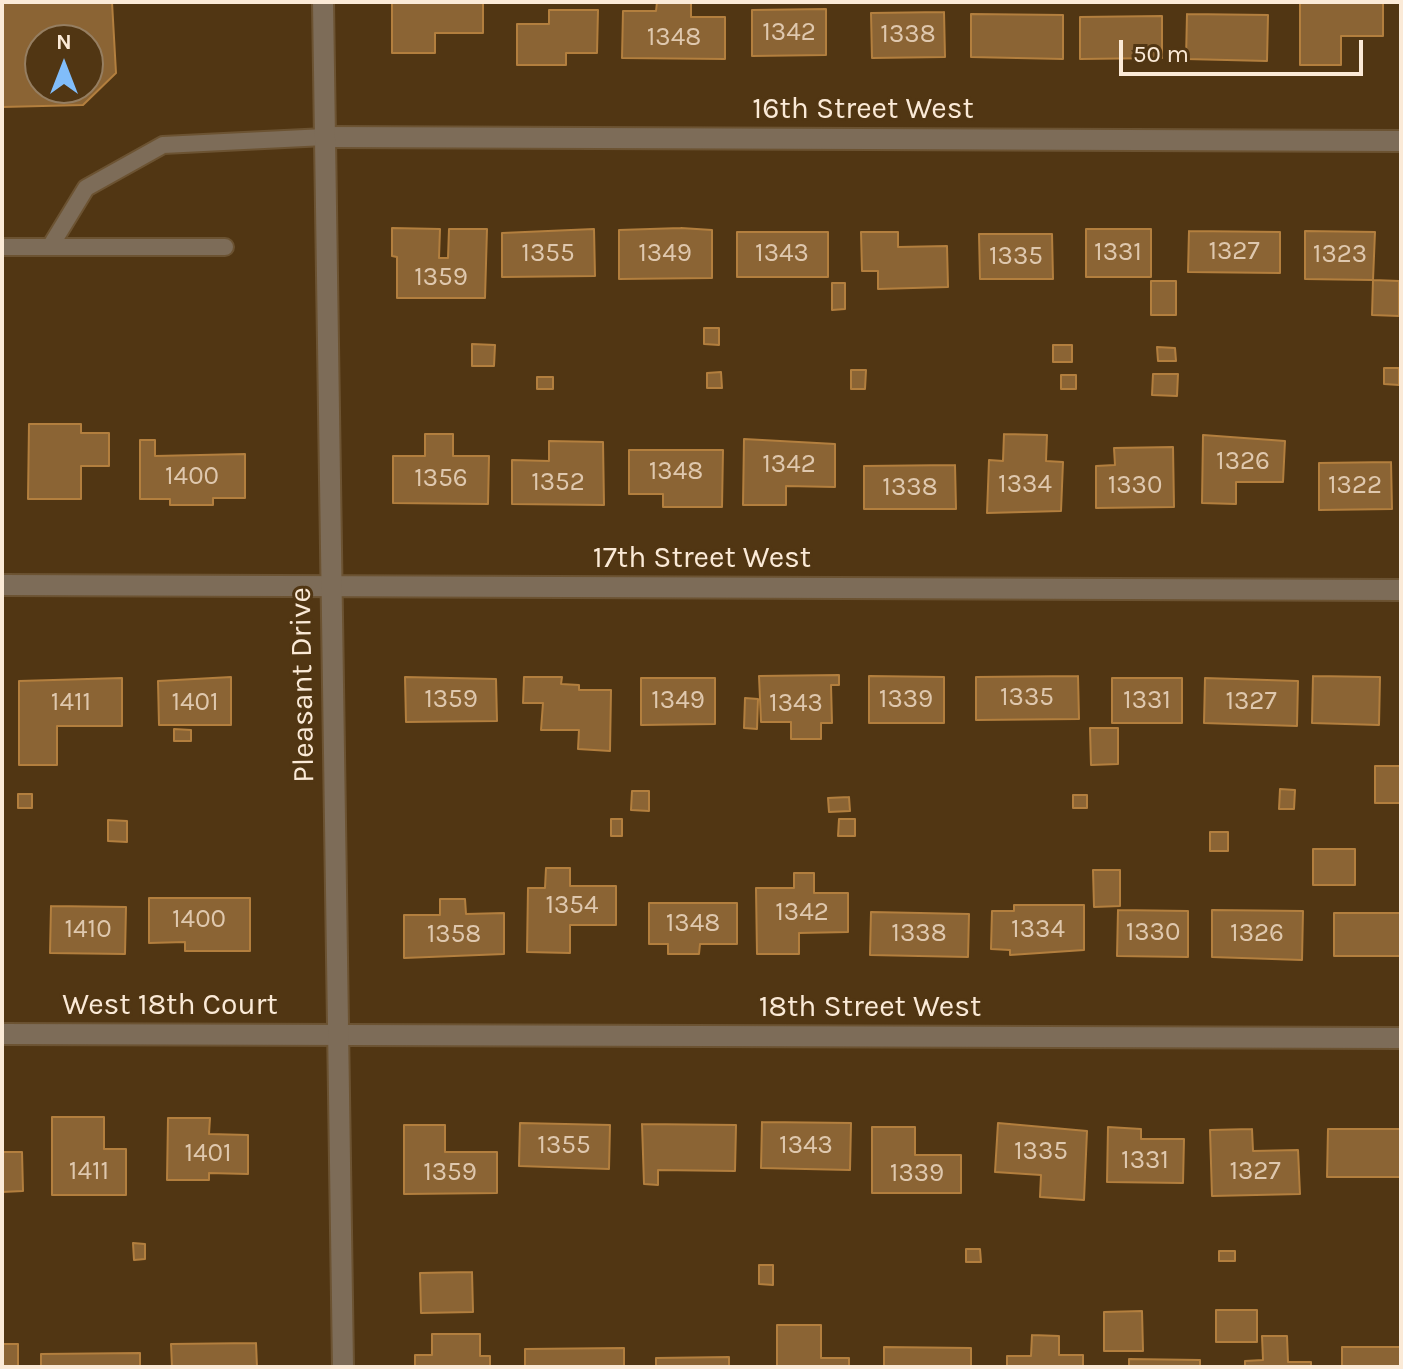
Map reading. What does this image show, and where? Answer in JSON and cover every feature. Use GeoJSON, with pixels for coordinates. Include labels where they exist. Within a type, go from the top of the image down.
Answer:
{"type":"FeatureCollection","features":[{"type":"Feature","properties":{"kind":"street","name":"Pleasant Drive"},"geometry":{"type":"LineString","coordinates":[[323,2],[343,1367]]}},
{"type":"Feature","properties":{"kind":"street","name":"16th Street West"},"geometry":{"type":"LineString","coordinates":[[325,137],[1401,141]]}},
{"type":"Feature","properties":{"kind":"street","name":"17th Street West"},"geometry":{"type":"LineString","coordinates":[[2,585],[1401,590]]}},
{"type":"Feature","properties":{"kind":"street","name":"West 18th Court"},"geometry":{"type":"LineString","coordinates":[[2,1034],[338,1036]]}},
{"type":"Feature","properties":{"kind":"street","name":"18th Street West"},"geometry":{"type":"LineString","coordinates":[[338,1036],[1401,1038]]}},
{"type":"Feature","properties":{"kind":"lane"},"geometry":{"type":"LineString","coordinates":[[50,247],[86,188],[163,145],[325,137]]}},
{"type":"Feature","properties":{"kind":"lane"},"geometry":{"type":"LineString","coordinates":[[2,247],[225,247]]}},
{"type":"Feature","properties":{"kind":"building"},"geometry":{"type":"Polygon","coordinates":[[[2,2],[112,2],[116,73],[104,85],[104,24],[24,24],[24,104],[83,105],[2,107],[2,2]]]}},
{"type":"Feature","properties":{"kind":"building"},"geometry":{"type":"Polygon","coordinates":[[[392,2],[483,2],[483,33],[435,33],[435,53],[392,53],[392,2]]]}},
{"type":"Feature","properties":{"kind":"building"},"geometry":{"type":"Polygon","coordinates":[[[657,2],[691,2],[691,17],[725,17],[725,59],[622,58],[623,11],[656,11],[657,2]]]}},
{"type":"Feature","properties":{"kind":"building"},"geometry":{"type":"Polygon","coordinates":[[[1300,2],[1383,2],[1383,36],[1341,36],[1341,65],[1300,65],[1300,2]]]}},
{"type":"Feature","properties":{"kind":"building"},"geometry":{"type":"Polygon","coordinates":[[[826,9],[826,55],[752,56],[752,10],[826,9]]]}},
{"type":"Feature","properties":{"kind":"building"},"geometry":{"type":"Polygon","coordinates":[[[549,10],[598,10],[597,53],[566,53],[566,65],[517,65],[517,24],[549,24],[549,10]]]}},
{"type":"Feature","properties":{"kind":"building"},"geometry":{"type":"Polygon","coordinates":[[[944,12],[945,57],[872,58],[871,13],[944,12]]]}},
{"type":"Feature","properties":{"kind":"building"},"geometry":{"type":"Polygon","coordinates":[[[971,14],[1063,15],[1063,59],[971,57],[971,14]]]}},
{"type":"Feature","properties":{"kind":"building"},"geometry":{"type":"Polygon","coordinates":[[[1187,14],[1268,15],[1267,61],[1186,59],[1187,14]]]}},
{"type":"Feature","properties":{"kind":"building"},"geometry":{"type":"Polygon","coordinates":[[[1162,16],[1162,58],[1080,59],[1080,17],[1162,16]]]}},
{"type":"Feature","properties":{"kind":"building"},"geometry":{"type":"Polygon","coordinates":[[[392,228],[440,229],[439,258],[448,258],[449,229],[487,229],[485,298],[397,298],[397,257],[392,256],[392,228]]]}},
{"type":"Feature","properties":{"kind":"building"},"geometry":{"type":"Polygon","coordinates":[[[594,229],[595,276],[502,277],[502,233],[594,229]]]}},
{"type":"Feature","properties":{"kind":"building"},"geometry":{"type":"Polygon","coordinates":[[[1086,229],[1151,229],[1151,277],[1086,277],[1086,229]]]}},
{"type":"Feature","properties":{"kind":"building"},"geometry":{"type":"Polygon","coordinates":[[[619,230],[712,230],[712,278],[619,279],[619,230]]]}},
{"type":"Feature","properties":{"kind":"building"},"geometry":{"type":"Polygon","coordinates":[[[1189,231],[1280,232],[1280,273],[1188,272],[1189,231]]]}},
{"type":"Feature","properties":{"kind":"building"},"geometry":{"type":"Polygon","coordinates":[[[1305,231],[1375,232],[1373,280],[1305,279],[1305,231]]]}},
{"type":"Feature","properties":{"kind":"building"},"geometry":{"type":"Polygon","coordinates":[[[737,232],[828,232],[828,277],[737,277],[737,232]]]}},
{"type":"Feature","properties":{"kind":"building"},"geometry":{"type":"Polygon","coordinates":[[[861,232],[898,232],[898,247],[947,246],[948,287],[878,289],[878,271],[862,271],[861,232]]]}},
{"type":"Feature","properties":{"kind":"building"},"geometry":{"type":"Polygon","coordinates":[[[979,234],[1052,234],[1053,279],[980,279],[979,234]]]}},
{"type":"Feature","properties":{"kind":"building"},"geometry":{"type":"Polygon","coordinates":[[[1373,280],[1399,281],[1399,316],[1372,315],[1373,280]]]}},
{"type":"Feature","properties":{"kind":"building"},"geometry":{"type":"Polygon","coordinates":[[[1151,281],[1176,281],[1176,315],[1151,315],[1151,281]]]}},
{"type":"Feature","properties":{"kind":"building"},"geometry":{"type":"Polygon","coordinates":[[[832,283],[845,283],[845,309],[832,310],[832,283]]]}},
{"type":"Feature","properties":{"kind":"building"},"geometry":{"type":"Polygon","coordinates":[[[704,328],[719,328],[719,345],[704,344],[704,328]]]}},
{"type":"Feature","properties":{"kind":"building"},"geometry":{"type":"Polygon","coordinates":[[[472,344],[495,345],[494,366],[472,366],[472,344]]]}},
{"type":"Feature","properties":{"kind":"building"},"geometry":{"type":"Polygon","coordinates":[[[1053,345],[1072,345],[1072,362],[1053,362],[1053,345]]]}},
{"type":"Feature","properties":{"kind":"building"},"geometry":{"type":"Polygon","coordinates":[[[1157,347],[1175,348],[1176,361],[1158,361],[1157,347]]]}},
{"type":"Feature","properties":{"kind":"building"},"geometry":{"type":"Polygon","coordinates":[[[1384,368],[1399,368],[1399,385],[1384,384],[1384,368]]]}},
{"type":"Feature","properties":{"kind":"building"},"geometry":{"type":"Polygon","coordinates":[[[851,370],[866,370],[865,389],[851,389],[851,370]]]}},
{"type":"Feature","properties":{"kind":"building"},"geometry":{"type":"Polygon","coordinates":[[[721,372],[722,388],[707,388],[707,373],[721,372]]]}},
{"type":"Feature","properties":{"kind":"building"},"geometry":{"type":"Polygon","coordinates":[[[1153,374],[1178,374],[1177,396],[1152,395],[1153,374]]]}},
{"type":"Feature","properties":{"kind":"building"},"geometry":{"type":"Polygon","coordinates":[[[1061,375],[1076,375],[1076,389],[1061,389],[1061,375]]]}},
{"type":"Feature","properties":{"kind":"building"},"geometry":{"type":"Polygon","coordinates":[[[537,377],[553,377],[553,389],[537,389],[537,377]]]}},
{"type":"Feature","properties":{"kind":"building"},"geometry":{"type":"Polygon","coordinates":[[[29,424],[81,424],[81,433],[109,433],[109,466],[81,466],[81,499],[28,499],[29,424]]]}},
{"type":"Feature","properties":{"kind":"building"},"geometry":{"type":"Polygon","coordinates":[[[425,434],[453,434],[453,456],[489,456],[488,504],[393,503],[393,456],[425,456],[425,434]]]}},
{"type":"Feature","properties":{"kind":"building"},"geometry":{"type":"Polygon","coordinates":[[[1004,434],[1047,435],[1046,461],[1063,462],[1061,511],[987,513],[989,460],[1003,461],[1004,434]]]}},
{"type":"Feature","properties":{"kind":"building"},"geometry":{"type":"Polygon","coordinates":[[[1203,435],[1285,441],[1283,482],[1236,482],[1236,504],[1202,503],[1203,435]]]}},
{"type":"Feature","properties":{"kind":"building"},"geometry":{"type":"Polygon","coordinates":[[[744,439],[835,444],[835,487],[786,486],[786,505],[743,505],[744,439]]]}},
{"type":"Feature","properties":{"kind":"building"},"geometry":{"type":"Polygon","coordinates":[[[140,440],[155,440],[155,456],[245,454],[245,498],[213,498],[213,505],[170,505],[170,499],[140,499],[140,440]]]}},
{"type":"Feature","properties":{"kind":"building"},"geometry":{"type":"Polygon","coordinates":[[[549,441],[603,442],[604,505],[512,504],[512,460],[549,461],[549,441]]]}},
{"type":"Feature","properties":{"kind":"building"},"geometry":{"type":"Polygon","coordinates":[[[1173,447],[1174,507],[1096,508],[1096,466],[1115,465],[1114,448],[1173,447]]]}},
{"type":"Feature","properties":{"kind":"building"},"geometry":{"type":"Polygon","coordinates":[[[629,450],[723,450],[722,507],[663,507],[663,494],[629,494],[629,450]]]}},
{"type":"Feature","properties":{"kind":"building"},"geometry":{"type":"Polygon","coordinates":[[[1391,462],[1392,509],[1319,510],[1319,463],[1391,462]]]}},
{"type":"Feature","properties":{"kind":"building"},"geometry":{"type":"Polygon","coordinates":[[[955,465],[956,509],[864,509],[864,466],[955,465]]]}},
{"type":"Feature","properties":{"kind":"building"},"geometry":{"type":"Polygon","coordinates":[[[839,675],[839,685],[831,685],[832,723],[821,723],[821,739],[791,739],[791,722],[761,722],[759,676],[839,675]]]}},
{"type":"Feature","properties":{"kind":"building"},"geometry":{"type":"Polygon","coordinates":[[[869,676],[944,677],[944,723],[869,723],[869,676]]]}},
{"type":"Feature","properties":{"kind":"building"},"geometry":{"type":"Polygon","coordinates":[[[1078,676],[1079,719],[976,720],[976,677],[1078,676]]]}},
{"type":"Feature","properties":{"kind":"building"},"geometry":{"type":"Polygon","coordinates":[[[1313,676],[1380,677],[1379,725],[1312,723],[1313,676]]]}},
{"type":"Feature","properties":{"kind":"building"},"geometry":{"type":"Polygon","coordinates":[[[231,677],[231,725],[159,725],[158,681],[231,677]]]}},
{"type":"Feature","properties":{"kind":"building"},"geometry":{"type":"Polygon","coordinates":[[[405,677],[496,679],[497,721],[406,722],[405,677]]]}},
{"type":"Feature","properties":{"kind":"building"},"geometry":{"type":"Polygon","coordinates":[[[524,677],[562,677],[561,684],[579,685],[579,690],[611,690],[610,751],[578,749],[579,730],[541,730],[543,703],[523,703],[524,677]]]}},
{"type":"Feature","properties":{"kind":"building"},"geometry":{"type":"Polygon","coordinates":[[[122,678],[122,726],[57,726],[57,765],[19,765],[19,681],[122,678]]]}},
{"type":"Feature","properties":{"kind":"building"},"geometry":{"type":"Polygon","coordinates":[[[641,678],[715,678],[715,724],[641,725],[641,678]]]}},
{"type":"Feature","properties":{"kind":"building"},"geometry":{"type":"Polygon","coordinates":[[[1112,678],[1182,678],[1182,723],[1112,723],[1112,678]]]}},
{"type":"Feature","properties":{"kind":"building"},"geometry":{"type":"Polygon","coordinates":[[[1205,678],[1298,681],[1297,726],[1204,723],[1205,678]]]}},
{"type":"Feature","properties":{"kind":"building"},"geometry":{"type":"Polygon","coordinates":[[[745,698],[758,699],[757,729],[744,728],[745,698]]]}},
{"type":"Feature","properties":{"kind":"building"},"geometry":{"type":"Polygon","coordinates":[[[1090,728],[1118,728],[1118,764],[1091,765],[1090,728]]]}},
{"type":"Feature","properties":{"kind":"building"},"geometry":{"type":"Polygon","coordinates":[[[174,729],[191,730],[191,741],[174,741],[174,729]]]}},
{"type":"Feature","properties":{"kind":"building"},"geometry":{"type":"Polygon","coordinates":[[[1375,766],[1401,766],[1401,803],[1375,803],[1375,766]]]}},
{"type":"Feature","properties":{"kind":"building"},"geometry":{"type":"Polygon","coordinates":[[[1280,789],[1295,790],[1294,809],[1279,809],[1280,789]]]}},
{"type":"Feature","properties":{"kind":"building"},"geometry":{"type":"Polygon","coordinates":[[[632,791],[649,791],[649,811],[631,810],[632,791]]]}},
{"type":"Feature","properties":{"kind":"building"},"geometry":{"type":"Polygon","coordinates":[[[18,794],[32,794],[32,808],[18,808],[18,794]]]}},
{"type":"Feature","properties":{"kind":"building"},"geometry":{"type":"Polygon","coordinates":[[[1073,795],[1087,795],[1087,808],[1073,808],[1073,795]]]}},
{"type":"Feature","properties":{"kind":"building"},"geometry":{"type":"Polygon","coordinates":[[[849,797],[850,811],[829,812],[828,798],[849,797]]]}},
{"type":"Feature","properties":{"kind":"building"},"geometry":{"type":"Polygon","coordinates":[[[611,819],[622,819],[622,836],[611,836],[611,819]]]}},
{"type":"Feature","properties":{"kind":"building"},"geometry":{"type":"Polygon","coordinates":[[[839,819],[855,819],[855,836],[838,836],[839,819]]]}},
{"type":"Feature","properties":{"kind":"building"},"geometry":{"type":"Polygon","coordinates":[[[108,820],[127,821],[127,842],[108,841],[108,820]]]}},
{"type":"Feature","properties":{"kind":"building"},"geometry":{"type":"Polygon","coordinates":[[[1210,832],[1228,832],[1228,851],[1210,851],[1210,832]]]}},
{"type":"Feature","properties":{"kind":"building"},"geometry":{"type":"Polygon","coordinates":[[[1313,849],[1355,849],[1355,885],[1313,885],[1313,849]]]}},
{"type":"Feature","properties":{"kind":"building"},"geometry":{"type":"Polygon","coordinates":[[[546,868],[570,868],[570,886],[616,886],[616,925],[570,925],[570,953],[527,952],[528,888],[545,888],[546,868]]]}},
{"type":"Feature","properties":{"kind":"building"},"geometry":{"type":"Polygon","coordinates":[[[1093,870],[1120,870],[1120,906],[1094,907],[1093,870]]]}},
{"type":"Feature","properties":{"kind":"building"},"geometry":{"type":"Polygon","coordinates":[[[794,873],[814,873],[814,893],[848,893],[848,932],[799,933],[799,954],[757,954],[756,888],[794,888],[794,873]]]}},
{"type":"Feature","properties":{"kind":"building"},"geometry":{"type":"Polygon","coordinates":[[[149,898],[250,898],[250,951],[185,951],[185,942],[149,943],[149,898]]]}},
{"type":"Feature","properties":{"kind":"building"},"geometry":{"type":"Polygon","coordinates":[[[440,899],[465,899],[466,914],[504,913],[504,954],[404,958],[404,915],[440,915],[440,899]]]}},
{"type":"Feature","properties":{"kind":"building"},"geometry":{"type":"Polygon","coordinates":[[[649,903],[737,903],[737,944],[700,944],[699,954],[668,954],[668,944],[649,944],[649,903]]]}},
{"type":"Feature","properties":{"kind":"building"},"geometry":{"type":"Polygon","coordinates":[[[1014,905],[1084,905],[1084,950],[1010,955],[1010,950],[991,949],[992,911],[1014,911],[1014,905]]]}},
{"type":"Feature","properties":{"kind":"building"},"geometry":{"type":"Polygon","coordinates":[[[51,906],[126,907],[125,954],[50,953],[51,906]]]}},
{"type":"Feature","properties":{"kind":"building"},"geometry":{"type":"Polygon","coordinates":[[[1118,910],[1188,911],[1188,957],[1117,956],[1118,910]]]}},
{"type":"Feature","properties":{"kind":"building"},"geometry":{"type":"Polygon","coordinates":[[[1212,910],[1303,911],[1302,960],[1212,957],[1212,910]]]}},
{"type":"Feature","properties":{"kind":"building"},"geometry":{"type":"Polygon","coordinates":[[[871,912],[969,914],[968,957],[870,955],[871,912]]]}},
{"type":"Feature","properties":{"kind":"building"},"geometry":{"type":"Polygon","coordinates":[[[1334,913],[1401,913],[1401,956],[1334,956],[1334,913]]]}},
{"type":"Feature","properties":{"kind":"building"},"geometry":{"type":"Polygon","coordinates":[[[52,1117],[104,1117],[104,1149],[126,1149],[126,1195],[52,1195],[52,1117]]]}},
{"type":"Feature","properties":{"kind":"building"},"geometry":{"type":"Polygon","coordinates":[[[168,1118],[210,1118],[209,1134],[248,1135],[248,1174],[209,1173],[209,1180],[167,1180],[168,1118]]]}},
{"type":"Feature","properties":{"kind":"building"},"geometry":{"type":"Polygon","coordinates":[[[762,1122],[851,1123],[850,1170],[761,1168],[762,1122]]]}},
{"type":"Feature","properties":{"kind":"building"},"geometry":{"type":"Polygon","coordinates":[[[520,1123],[610,1125],[609,1169],[519,1166],[520,1123]]]}},
{"type":"Feature","properties":{"kind":"building"},"geometry":{"type":"Polygon","coordinates":[[[998,1123],[1087,1131],[1084,1200],[1040,1197],[1041,1175],[995,1172],[998,1123]]]}},
{"type":"Feature","properties":{"kind":"building"},"geometry":{"type":"Polygon","coordinates":[[[642,1124],[736,1125],[735,1171],[658,1170],[658,1185],[644,1184],[642,1124]]]}},
{"type":"Feature","properties":{"kind":"building"},"geometry":{"type":"Polygon","coordinates":[[[404,1125],[445,1125],[445,1152],[497,1152],[497,1193],[404,1194],[404,1125]]]}},
{"type":"Feature","properties":{"kind":"building"},"geometry":{"type":"Polygon","coordinates":[[[872,1127],[915,1127],[915,1155],[961,1155],[961,1193],[872,1193],[872,1127]]]}},
{"type":"Feature","properties":{"kind":"building"},"geometry":{"type":"Polygon","coordinates":[[[1108,1127],[1141,1129],[1141,1139],[1184,1139],[1183,1183],[1107,1182],[1108,1127]]]}},
{"type":"Feature","properties":{"kind":"building"},"geometry":{"type":"Polygon","coordinates":[[[1252,1129],[1253,1151],[1298,1150],[1300,1194],[1212,1196],[1210,1130],[1252,1129]]]}},
{"type":"Feature","properties":{"kind":"building"},"geometry":{"type":"Polygon","coordinates":[[[1328,1129],[1401,1129],[1401,1177],[1327,1177],[1328,1129]]]}},
{"type":"Feature","properties":{"kind":"building"},"geometry":{"type":"Polygon","coordinates":[[[2,1152],[22,1152],[23,1191],[2,1192],[2,1152]]]}},
{"type":"Feature","properties":{"kind":"building"},"geometry":{"type":"Polygon","coordinates":[[[133,1243],[145,1244],[145,1259],[134,1260],[133,1243]]]}},
{"type":"Feature","properties":{"kind":"building"},"geometry":{"type":"Polygon","coordinates":[[[966,1249],[980,1249],[981,1262],[966,1262],[966,1249]]]}},
{"type":"Feature","properties":{"kind":"building"},"geometry":{"type":"Polygon","coordinates":[[[1219,1251],[1235,1251],[1235,1261],[1219,1261],[1219,1251]]]}},
{"type":"Feature","properties":{"kind":"building"},"geometry":{"type":"Polygon","coordinates":[[[759,1265],[773,1265],[773,1285],[759,1284],[759,1265]]]}},
{"type":"Feature","properties":{"kind":"building"},"geometry":{"type":"Polygon","coordinates":[[[472,1272],[473,1312],[421,1313],[420,1273],[472,1272]]]}},
{"type":"Feature","properties":{"kind":"building"},"geometry":{"type":"Polygon","coordinates":[[[1216,1310],[1257,1310],[1257,1342],[1216,1342],[1216,1310]]]}},
{"type":"Feature","properties":{"kind":"building"},"geometry":{"type":"Polygon","coordinates":[[[1142,1311],[1143,1351],[1104,1351],[1104,1312],[1142,1311]]]}},
{"type":"Feature","properties":{"kind":"building"},"geometry":{"type":"Polygon","coordinates":[[[777,1325],[821,1325],[821,1358],[849,1358],[849,1367],[777,1367],[777,1325]]]}},
{"type":"Feature","properties":{"kind":"building"},"geometry":{"type":"Polygon","coordinates":[[[432,1334],[480,1334],[480,1356],[490,1356],[490,1367],[415,1367],[415,1355],[432,1355],[432,1334]]]}},
{"type":"Feature","properties":{"kind":"building"},"geometry":{"type":"Polygon","coordinates":[[[1032,1335],[1059,1336],[1059,1355],[1083,1355],[1083,1367],[1007,1367],[1007,1356],[1031,1356],[1032,1335]]]}},
{"type":"Feature","properties":{"kind":"building"},"geometry":{"type":"Polygon","coordinates":[[[1262,1336],[1287,1336],[1288,1362],[1311,1362],[1311,1367],[1245,1367],[1245,1361],[1263,1360],[1262,1336]]]}},
{"type":"Feature","properties":{"kind":"building"},"geometry":{"type":"Polygon","coordinates":[[[256,1343],[257,1367],[172,1367],[171,1344],[256,1343]]]}},
{"type":"Feature","properties":{"kind":"building"},"geometry":{"type":"Polygon","coordinates":[[[2,1344],[18,1344],[18,1367],[2,1367],[2,1344]]]}},
{"type":"Feature","properties":{"kind":"building"},"geometry":{"type":"Polygon","coordinates":[[[884,1347],[971,1348],[971,1367],[884,1367],[884,1347]]]}},
{"type":"Feature","properties":{"kind":"building"},"geometry":{"type":"Polygon","coordinates":[[[1342,1347],[1401,1347],[1401,1367],[1342,1367],[1342,1347]]]}},
{"type":"Feature","properties":{"kind":"building"},"geometry":{"type":"Polygon","coordinates":[[[624,1348],[624,1367],[525,1367],[525,1349],[624,1348]]]}},
{"type":"Feature","properties":{"kind":"building"},"geometry":{"type":"Polygon","coordinates":[[[140,1353],[140,1367],[41,1367],[41,1354],[140,1353]]]}},
{"type":"Feature","properties":{"kind":"building"},"geometry":{"type":"Polygon","coordinates":[[[729,1357],[729,1367],[656,1367],[656,1358],[729,1357]]]}},
{"type":"Feature","properties":{"kind":"building"},"geometry":{"type":"Polygon","coordinates":[[[1129,1359],[1200,1360],[1200,1367],[1129,1367],[1129,1359]]]}}]}
